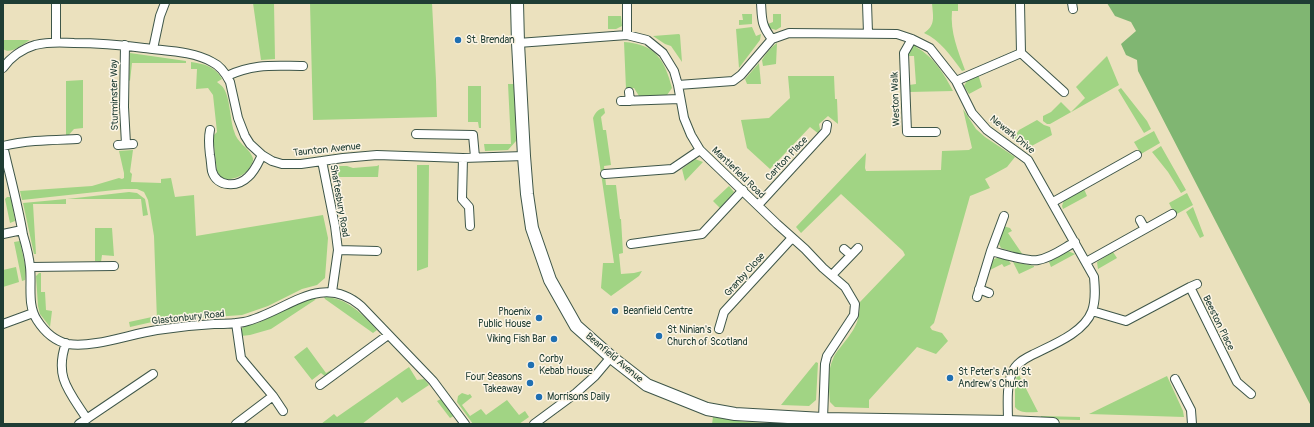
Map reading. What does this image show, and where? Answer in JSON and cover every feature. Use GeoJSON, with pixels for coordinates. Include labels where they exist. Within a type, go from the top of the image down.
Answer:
{"type":"FeatureCollection","features":[{"type":"Feature","properties":{"kind":"street"},"geometry":{"type":"LineString","coordinates":[[56,3],[56,42]]}},
{"type":"Feature","properties":{"kind":"street"},"geometry":{"type":"LineString","coordinates":[[153,49],[160,16],[166,3]]}},
{"type":"Feature","properties":{"kind":"street","name":"Beanfield Avenue"},"geometry":{"type":"LineString","coordinates":[[517,3],[524,156],[527,194],[532,228],[546,270],[576,326],[611,358],[647,386],[707,409],[772,420],[823,418],[905,422],[1008,422],[1053,424]]}},
{"type":"Feature","properties":{"kind":"street"},"geometry":{"type":"LineString","coordinates":[[627,35],[628,3]]}},
{"type":"Feature","properties":{"kind":"street"},"geometry":{"type":"LineString","coordinates":[[678,85],[733,81],[741,75],[772,39],[763,25],[761,3]]}},
{"type":"Feature","properties":{"kind":"street"},"geometry":{"type":"LineString","coordinates":[[867,3],[868,33]]}},
{"type":"Feature","properties":{"kind":"street"},"geometry":{"type":"LineString","coordinates":[[1020,3],[1021,53],[1064,92]]}},
{"type":"Feature","properties":{"kind":"street","name":"Newark Drive"},"geometry":{"type":"LineString","coordinates":[[772,39],[790,33],[897,34],[912,39],[930,48],[956,81],[972,113],[988,130],[1006,145],[1020,152],[1028,160],[1094,277],[1095,295],[1092,311],[1085,323],[1077,332],[1024,360],[1015,367],[1009,380],[1008,422]]}},
{"type":"Feature","properties":{"kind":"street","name":"Mantlefield Road"},"geometry":{"type":"LineString","coordinates":[[518,43],[627,35],[647,40],[663,53],[674,71],[684,118],[691,135],[700,150],[845,287],[855,304],[854,316],[827,356],[825,364],[823,418]]}},
{"type":"Feature","properties":{"kind":"street","name":"Weston Walk"},"geometry":{"type":"LineString","coordinates":[[912,39],[904,53],[907,132],[936,132]]}},
{"type":"Feature","properties":{"kind":"street","name":"Taunton Avenue"},"geometry":{"type":"LineString","coordinates":[[6,58],[35,45],[56,42],[125,45],[188,54],[205,58],[220,67],[227,76],[230,82],[240,126],[250,144],[262,155],[272,161],[282,164],[301,164],[343,158],[377,156],[463,158],[524,156]]}},
{"type":"Feature","properties":{"kind":"street","name":"Sturminster Way"},"geometry":{"type":"LineString","coordinates":[[125,45],[124,107],[126,144]]}},
{"type":"Feature","properties":{"kind":"street"},"geometry":{"type":"LineString","coordinates":[[956,81],[1021,53]]}},
{"type":"Feature","properties":{"kind":"street"},"geometry":{"type":"LineString","coordinates":[[3,68],[6,58]]}},
{"type":"Feature","properties":{"kind":"street"},"geometry":{"type":"LineString","coordinates":[[227,76],[243,69],[260,66],[304,66]]}},
{"type":"Feature","properties":{"kind":"street"},"geometry":{"type":"LineString","coordinates":[[629,92],[630,101]]}},
{"type":"Feature","properties":{"kind":"street"},"geometry":{"type":"LineString","coordinates":[[621,101],[680,99]]}},
{"type":"Feature","properties":{"kind":"street","name":"Carlton Place"},"geometry":{"type":"LineString","coordinates":[[758,205],[826,131],[827,124]]}},
{"type":"Feature","properties":{"kind":"street"},"geometry":{"type":"LineString","coordinates":[[210,130],[208,136],[212,172],[220,182],[232,184],[247,178],[254,171],[262,155]]}},
{"type":"Feature","properties":{"kind":"street"},"geometry":{"type":"LineString","coordinates":[[416,134],[473,134],[475,157]]}},
{"type":"Feature","properties":{"kind":"street"},"geometry":{"type":"LineString","coordinates":[[3,146],[18,142],[36,140],[77,139]]}},
{"type":"Feature","properties":{"kind":"street","name":"Glastonbury Road"},"geometry":{"type":"LineString","coordinates":[[3,146],[30,267],[30,290],[34,313],[44,330],[54,338],[66,343],[78,345],[184,326],[236,323],[264,315],[307,294],[332,292],[354,299],[433,381],[463,423]]}},
{"type":"Feature","properties":{"kind":"street"},"geometry":{"type":"LineString","coordinates":[[605,174],[672,169],[700,150]]}},
{"type":"Feature","properties":{"kind":"street"},"geometry":{"type":"LineString","coordinates":[[1053,202],[1137,155]]}},
{"type":"Feature","properties":{"kind":"street"},"geometry":{"type":"LineString","coordinates":[[463,158],[462,199],[469,207],[470,226]]}},
{"type":"Feature","properties":{"kind":"street","name":"Shaftesbury Road"},"geometry":{"type":"LineString","coordinates":[[322,161],[335,226],[338,250],[332,292]]}},
{"type":"Feature","properties":{"kind":"street"},"geometry":{"type":"LineString","coordinates":[[631,244],[702,234],[743,190]]}},
{"type":"Feature","properties":{"kind":"street"},"geometry":{"type":"LineString","coordinates":[[1086,262],[1172,214]]}},
{"type":"Feature","properties":{"kind":"street"},"geometry":{"type":"LineString","coordinates":[[989,292],[978,293],[1004,216]]}},
{"type":"Feature","properties":{"kind":"street"},"geometry":{"type":"LineString","coordinates":[[1140,220],[1145,229]]}},
{"type":"Feature","properties":{"kind":"street"},"geometry":{"type":"LineString","coordinates":[[3,234],[22,230]]}},
{"type":"Feature","properties":{"kind":"street","name":"Granby Close"},"geometry":{"type":"LineString","coordinates":[[719,329],[724,312],[792,238]]}},
{"type":"Feature","properties":{"kind":"street"},"geometry":{"type":"LineString","coordinates":[[991,251],[1036,260],[1045,258],[1075,242]]}},
{"type":"Feature","properties":{"kind":"street"},"geometry":{"type":"LineString","coordinates":[[832,275],[848,252],[858,248]]}},
{"type":"Feature","properties":{"kind":"street"},"geometry":{"type":"LineString","coordinates":[[338,250],[378,251]]}},
{"type":"Feature","properties":{"kind":"street"},"geometry":{"type":"LineString","coordinates":[[30,267],[114,266]]}},
{"type":"Feature","properties":{"kind":"street"},"geometry":{"type":"LineString","coordinates":[[1092,311],[1126,322],[1198,284]]}},
{"type":"Feature","properties":{"kind":"street","name":"Beeston Place"},"geometry":{"type":"LineString","coordinates":[[1190,288],[1237,382],[1251,394]]}},
{"type":"Feature","properties":{"kind":"street"},"geometry":{"type":"LineString","coordinates":[[3,324],[34,313]]}},
{"type":"Feature","properties":{"kind":"street"},"geometry":{"type":"LineString","coordinates":[[236,323],[241,358],[273,396],[283,411]]}},
{"type":"Feature","properties":{"kind":"street"},"geometry":{"type":"LineString","coordinates":[[320,385],[388,335]]}},
{"type":"Feature","properties":{"kind":"street"},"geometry":{"type":"LineString","coordinates":[[66,343],[61,359],[62,377],[87,419]]}},
{"type":"Feature","properties":{"kind":"street"},"geometry":{"type":"LineString","coordinates":[[534,424],[576,393],[595,376],[611,358]]}},
{"type":"Feature","properties":{"kind":"street"},"geometry":{"type":"LineString","coordinates":[[79,424],[148,375]]}},
{"type":"Feature","properties":{"kind":"street"},"geometry":{"type":"LineString","coordinates":[[1175,379],[1191,410],[1192,424]]}},
{"type":"Feature","properties":{"kind":"street"},"geometry":{"type":"LineString","coordinates":[[236,424],[273,396]]}},
{"type":"Feature","properties":{"kind":"green space"},"geometry":{"type":"Polygon","coordinates":[[[253,3],[274,3],[275,59],[261,60],[253,3]]]}},
{"type":"Feature","properties":{"kind":"green space"},"geometry":{"type":"Polygon","coordinates":[[[310,3],[432,3],[437,117],[313,120],[310,3]]]}},
{"type":"Feature","properties":{"kind":"green space"},"geometry":{"type":"Polygon","coordinates":[[[932,3],[958,3],[958,11],[952,11],[952,26],[955,41],[965,70],[962,71],[940,44],[924,33],[932,24],[932,3]]]}},
{"type":"Feature","properties":{"kind":"green space"},"geometry":{"type":"Polygon","coordinates":[[[1107,3],[1311,3],[1311,406],[1138,71],[1137,60],[1126,55],[1121,44],[1136,31],[1131,22],[1115,16],[1107,3]]]}},
{"type":"Feature","properties":{"kind":"green space"},"geometry":{"type":"Polygon","coordinates":[[[742,14],[752,14],[752,24],[739,25],[739,20],[743,20],[742,14]]]}},
{"type":"Feature","properties":{"kind":"green space"},"geometry":{"type":"Polygon","coordinates":[[[773,14],[781,14],[781,27],[776,30],[769,28],[768,24],[773,22],[773,14]]]}},
{"type":"Feature","properties":{"kind":"green space"},"geometry":{"type":"Polygon","coordinates":[[[608,16],[621,16],[622,26],[616,29],[608,29],[608,16]]]}},
{"type":"Feature","properties":{"kind":"green space"},"geometry":{"type":"Polygon","coordinates":[[[752,27],[756,36],[761,34],[760,40],[739,68],[736,29],[752,27]]]}},
{"type":"Feature","properties":{"kind":"green space"},"geometry":{"type":"Polygon","coordinates":[[[679,34],[682,62],[671,46],[653,36],[679,34]]]}},
{"type":"Feature","properties":{"kind":"green space"},"geometry":{"type":"Polygon","coordinates":[[[3,40],[30,40],[10,51],[3,49],[3,40]]]}},
{"type":"Feature","properties":{"kind":"green space"},"geometry":{"type":"Polygon","coordinates":[[[624,42],[644,46],[651,50],[662,62],[672,88],[667,95],[639,96],[634,88],[626,89],[624,42]]]}},
{"type":"Feature","properties":{"kind":"green space"},"geometry":{"type":"Polygon","coordinates":[[[777,43],[776,64],[763,66],[762,60],[770,49],[777,43]]]}},
{"type":"Feature","properties":{"kind":"green space"},"geometry":{"type":"Polygon","coordinates":[[[913,45],[916,45],[916,47],[933,61],[942,72],[953,91],[909,92],[909,85],[916,84],[914,56],[908,56],[909,50],[913,45]]]}},
{"type":"Feature","properties":{"kind":"green space"},"geometry":{"type":"Polygon","coordinates":[[[130,53],[186,61],[186,63],[132,63],[130,81],[130,53]]]}},
{"type":"Feature","properties":{"kind":"green space"},"geometry":{"type":"Polygon","coordinates":[[[1107,56],[1119,85],[1050,124],[1043,121],[1043,116],[1051,112],[1061,102],[1071,112],[1085,98],[1076,87],[1107,56]]]}},
{"type":"Feature","properties":{"kind":"green space"},"geometry":{"type":"Polygon","coordinates":[[[191,62],[213,68],[222,79],[217,82],[223,87],[226,93],[235,135],[253,158],[253,162],[249,169],[240,176],[223,180],[217,171],[213,136],[217,132],[213,95],[208,88],[196,89],[197,69],[191,69],[191,62]]]}},
{"type":"Feature","properties":{"kind":"green space"},"geometry":{"type":"Polygon","coordinates":[[[759,63],[761,84],[747,84],[745,79],[759,63]]]}},
{"type":"Feature","properties":{"kind":"green space"},"geometry":{"type":"Polygon","coordinates":[[[978,74],[982,87],[969,94],[964,86],[967,81],[978,74]]]}},
{"type":"Feature","properties":{"kind":"green space"},"geometry":{"type":"Polygon","coordinates":[[[788,76],[834,76],[838,124],[828,116],[819,124],[819,134],[810,127],[770,169],[747,148],[741,120],[769,118],[790,98],[788,76]]]}},
{"type":"Feature","properties":{"kind":"green space"},"geometry":{"type":"Polygon","coordinates":[[[83,80],[83,128],[74,129],[67,137],[66,81],[83,80]]]}},
{"type":"Feature","properties":{"kind":"green space"},"geometry":{"type":"Polygon","coordinates":[[[508,84],[514,84],[516,141],[508,150],[485,151],[484,144],[511,144],[508,84]]]}},
{"type":"Feature","properties":{"kind":"green space"},"geometry":{"type":"Polygon","coordinates":[[[468,86],[481,86],[481,128],[479,128],[478,122],[468,122],[468,86]]]}},
{"type":"Feature","properties":{"kind":"green space"},"geometry":{"type":"Polygon","coordinates":[[[1121,88],[1147,121],[1151,129],[1144,133],[1118,90],[1121,88]]]}},
{"type":"Feature","properties":{"kind":"green space"},"geometry":{"type":"Polygon","coordinates":[[[604,108],[605,113],[601,117],[603,130],[606,130],[611,165],[604,166],[606,185],[616,185],[621,219],[623,253],[619,254],[621,274],[642,271],[639,276],[611,296],[601,288],[603,263],[614,263],[593,118],[600,109],[604,108]]]}},
{"type":"Feature","properties":{"kind":"green space"},"geometry":{"type":"Polygon","coordinates":[[[963,109],[976,129],[985,137],[1015,157],[1007,167],[985,179],[990,188],[970,196],[934,323],[930,327],[932,330],[942,333],[948,341],[936,354],[917,347],[869,400],[869,408],[835,407],[830,402],[829,385],[829,374],[834,357],[851,334],[858,320],[860,302],[905,255],[903,251],[841,194],[801,233],[796,227],[866,153],[866,171],[941,170],[942,151],[969,150],[972,148],[963,109]]]}},
{"type":"Feature","properties":{"kind":"green space"},"geometry":{"type":"Polygon","coordinates":[[[1037,120],[1050,127],[1052,135],[1026,149],[1013,139],[1019,130],[1037,120]]]}},
{"type":"Feature","properties":{"kind":"green space"},"geometry":{"type":"Polygon","coordinates":[[[1154,131],[1160,143],[1141,154],[1134,142],[1154,131]]]}},
{"type":"Feature","properties":{"kind":"green space"},"geometry":{"type":"Polygon","coordinates":[[[1161,146],[1186,190],[1181,193],[1168,172],[1152,152],[1161,146]]]}},
{"type":"Feature","properties":{"kind":"green space"},"geometry":{"type":"Polygon","coordinates":[[[133,150],[130,172],[132,174],[131,182],[161,183],[161,179],[171,178],[175,197],[194,195],[196,236],[323,215],[328,238],[325,278],[317,285],[302,289],[268,306],[242,315],[157,321],[154,236],[148,200],[144,192],[137,189],[124,189],[22,200],[20,191],[92,186],[119,178],[122,179],[124,178],[124,173],[119,151],[133,150]]]}},
{"type":"Feature","properties":{"kind":"green space"},"geometry":{"type":"Polygon","coordinates":[[[695,159],[703,162],[685,181],[682,169],[695,159]]]}},
{"type":"Feature","properties":{"kind":"green space"},"geometry":{"type":"Polygon","coordinates":[[[379,165],[378,177],[332,177],[332,173],[339,166],[353,168],[379,165]]]}},
{"type":"Feature","properties":{"kind":"green space"},"geometry":{"type":"Polygon","coordinates":[[[417,165],[429,165],[428,267],[417,271],[417,165]]]}},
{"type":"Feature","properties":{"kind":"green space"},"geometry":{"type":"Polygon","coordinates":[[[729,186],[734,192],[720,208],[713,201],[729,186]]]}},
{"type":"Feature","properties":{"kind":"green space"},"geometry":{"type":"Polygon","coordinates":[[[1084,189],[1087,196],[1063,209],[1062,206],[1064,200],[1084,189]]]}},
{"type":"Feature","properties":{"kind":"green space"},"geometry":{"type":"Polygon","coordinates":[[[129,192],[137,193],[145,199],[148,215],[143,216],[141,199],[67,199],[129,192]]]}},
{"type":"Feature","properties":{"kind":"green space"},"geometry":{"type":"Polygon","coordinates":[[[1187,193],[1193,205],[1175,215],[1169,203],[1187,193]]]}},
{"type":"Feature","properties":{"kind":"green space"},"geometry":{"type":"Polygon","coordinates":[[[7,197],[11,197],[15,221],[10,223],[5,199],[7,197]]]}},
{"type":"Feature","properties":{"kind":"green space"},"geometry":{"type":"Polygon","coordinates":[[[66,199],[66,204],[33,204],[36,254],[34,254],[23,203],[66,199]]]}},
{"type":"Feature","properties":{"kind":"green space"},"geometry":{"type":"Polygon","coordinates":[[[1193,207],[1204,236],[1200,238],[1186,212],[1193,207]]]}},
{"type":"Feature","properties":{"kind":"green space"},"geometry":{"type":"Polygon","coordinates":[[[1003,226],[1010,228],[1012,231],[1008,233],[1023,255],[1001,248],[998,242],[1003,226]]]}},
{"type":"Feature","properties":{"kind":"green space"},"geometry":{"type":"Polygon","coordinates":[[[95,228],[112,228],[114,256],[102,255],[101,262],[95,261],[95,228]]]}},
{"type":"Feature","properties":{"kind":"green space"},"geometry":{"type":"Polygon","coordinates":[[[20,241],[26,270],[25,280],[22,281],[14,242],[20,241]]]}},
{"type":"Feature","properties":{"kind":"green space"},"geometry":{"type":"Polygon","coordinates":[[[1068,251],[1075,254],[1051,267],[1049,262],[1068,251]]]}},
{"type":"Feature","properties":{"kind":"green space"},"geometry":{"type":"Polygon","coordinates":[[[1113,252],[1117,258],[1098,269],[1097,262],[1113,252]]]}},
{"type":"Feature","properties":{"kind":"green space"},"geometry":{"type":"Polygon","coordinates":[[[999,257],[1009,261],[1011,264],[1004,267],[1002,264],[990,270],[992,260],[999,257]]]}},
{"type":"Feature","properties":{"kind":"green space"},"geometry":{"type":"Polygon","coordinates":[[[1013,262],[1034,266],[1034,267],[1019,274],[1013,262]]]}},
{"type":"Feature","properties":{"kind":"green space"},"geometry":{"type":"Polygon","coordinates":[[[16,267],[19,282],[3,287],[3,270],[16,267]]]}},
{"type":"Feature","properties":{"kind":"green space"},"geometry":{"type":"Polygon","coordinates":[[[41,273],[41,292],[45,292],[46,310],[52,311],[50,327],[40,314],[38,306],[36,276],[41,273]]]}},
{"type":"Feature","properties":{"kind":"green space"},"geometry":{"type":"Polygon","coordinates":[[[324,297],[340,300],[354,308],[377,330],[373,333],[324,297]]]}},
{"type":"Feature","properties":{"kind":"green space"},"geometry":{"type":"Polygon","coordinates":[[[310,298],[316,298],[271,329],[241,336],[241,330],[244,326],[258,323],[310,298]]]}},
{"type":"Feature","properties":{"kind":"green space"},"geometry":{"type":"Polygon","coordinates":[[[152,317],[152,322],[130,327],[129,322],[152,317]]]}},
{"type":"Feature","properties":{"kind":"green space"},"geometry":{"type":"Polygon","coordinates":[[[307,347],[326,373],[331,370],[334,372],[326,377],[321,373],[312,380],[294,357],[307,347]]]}},
{"type":"Feature","properties":{"kind":"green space"},"geometry":{"type":"Polygon","coordinates":[[[816,362],[818,363],[816,400],[809,406],[781,405],[816,362]]]}},
{"type":"Feature","properties":{"kind":"green space"},"geometry":{"type":"Polygon","coordinates":[[[409,367],[417,380],[424,379],[429,385],[402,403],[397,397],[362,424],[321,424],[334,414],[337,417],[409,367]]]}},
{"type":"Feature","properties":{"kind":"green space"},"geometry":{"type":"Polygon","coordinates":[[[1018,373],[1038,412],[1022,412],[1015,407],[1015,382],[1018,373]]]}},
{"type":"Feature","properties":{"kind":"green space"},"geometry":{"type":"Polygon","coordinates":[[[1167,376],[1183,411],[1184,417],[1089,414],[1167,376]]]}},
{"type":"Feature","properties":{"kind":"green space"},"geometry":{"type":"Polygon","coordinates":[[[462,393],[468,395],[470,394],[472,397],[462,405],[470,416],[481,409],[486,415],[507,400],[519,415],[525,411],[529,417],[519,424],[473,424],[457,402],[458,396],[462,393]]]}},
{"type":"Feature","properties":{"kind":"green space"},"geometry":{"type":"Polygon","coordinates":[[[441,399],[454,416],[450,418],[437,401],[441,399]]]}},
{"type":"Feature","properties":{"kind":"green space"},"geometry":{"type":"Polygon","coordinates":[[[1041,416],[1080,417],[1080,420],[1041,419],[1041,416]]]}},
{"type":"Feature","properties":{"kind":"green space"},"geometry":{"type":"Polygon","coordinates":[[[713,417],[745,422],[764,423],[765,424],[712,424],[713,417]]]}},
{"type":"Feature","properties":{"kind":"place","name":"St. Brendan"},"geometry":{"type":"Point","coordinates":[458,40]}},
{"type":"Feature","properties":{"kind":"place","name":"Beanfield Centre"},"geometry":{"type":"Point","coordinates":[615,311]}},
{"type":"Feature","properties":{"kind":"place","name":"Phoenix Public House"},"geometry":{"type":"Point","coordinates":[539,318]}},
{"type":"Feature","properties":{"kind":"place","name":"St Ninian's Church of Scotland"},"geometry":{"type":"Point","coordinates":[659,336]}},
{"type":"Feature","properties":{"kind":"place","name":"Viking Fish Bar"},"geometry":{"type":"Point","coordinates":[554,339]}},
{"type":"Feature","properties":{"kind":"place","name":"Corby Kebab House"},"geometry":{"type":"Point","coordinates":[531,365]}},
{"type":"Feature","properties":{"kind":"place","name":"St Peter's And St Andrew's Church"},"geometry":{"type":"Point","coordinates":[950,378]}},
{"type":"Feature","properties":{"kind":"place","name":"Four Seasons Takeaway"},"geometry":{"type":"Point","coordinates":[530,383]}},
{"type":"Feature","properties":{"kind":"place","name":"Morrisons Daily"},"geometry":{"type":"Point","coordinates":[539,397]}}]}
